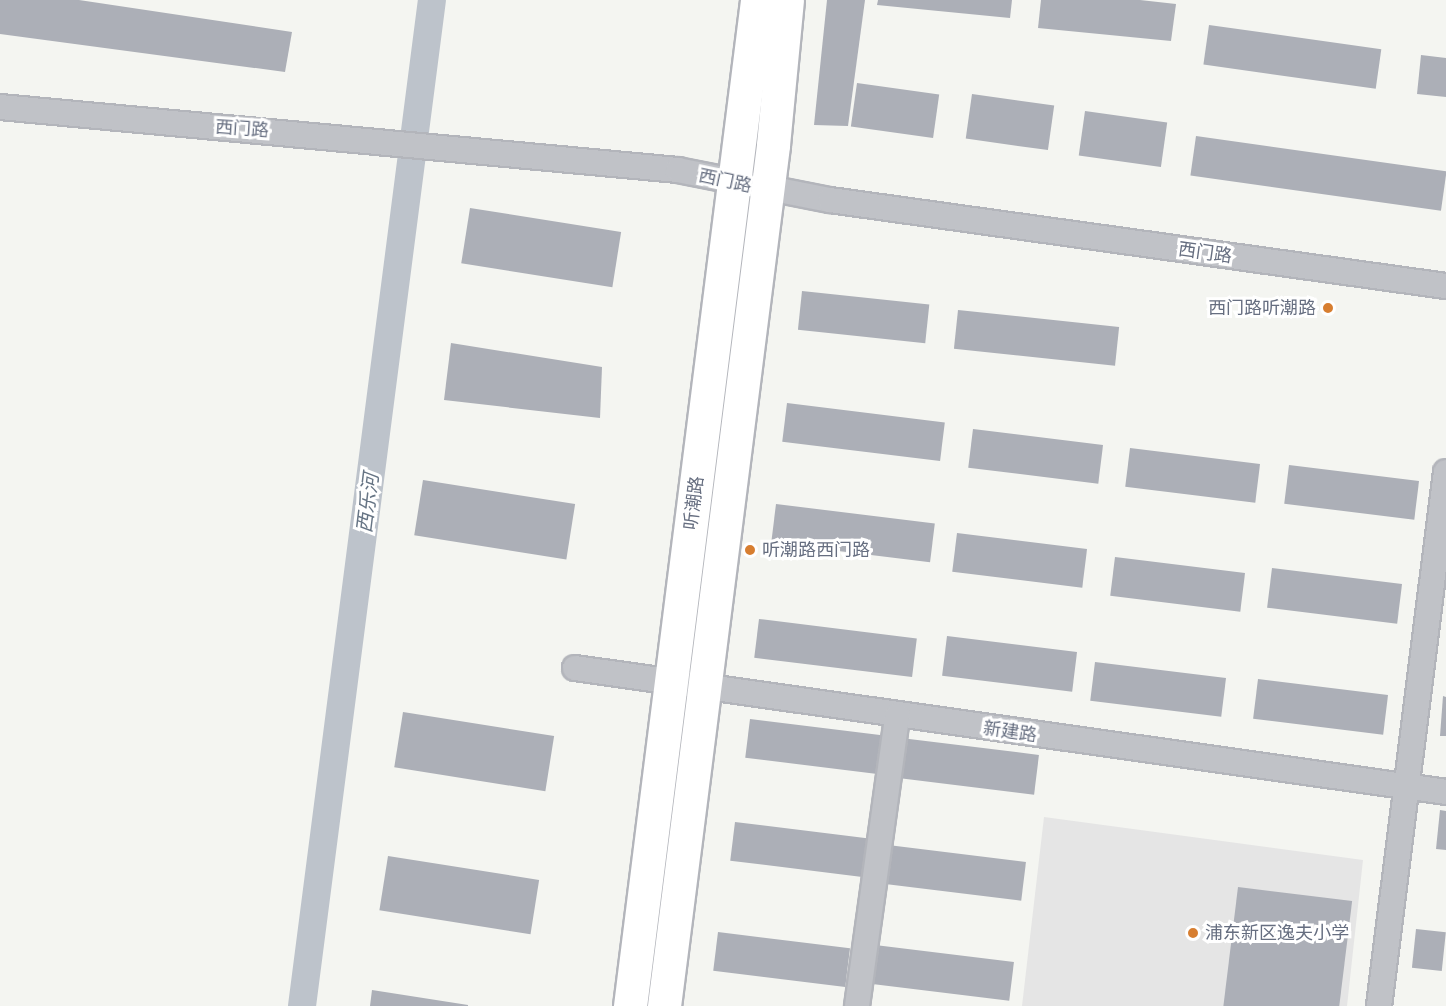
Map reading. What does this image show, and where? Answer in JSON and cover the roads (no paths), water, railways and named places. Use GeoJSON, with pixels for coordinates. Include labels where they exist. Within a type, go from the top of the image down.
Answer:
{"type":"FeatureCollection","features":[{"type":"Feature","properties":{"kind":"main road","name":"听潮路"},"geometry":{"type":"LineString","coordinates":[[630,1006],[757,0]]}},
{"type":"Feature","properties":{"kind":"main road","name":"听潮路"},"geometry":{"type":"LineString","coordinates":[[664,1006],[767,190],[787,0]]}},
{"type":"Feature","properties":{"kind":"street","name":"西门路"},"geometry":{"type":"LineString","coordinates":[[0,106],[162,124],[352,137],[678,170],[767,190],[1446,286]]}},
{"type":"Feature","properties":{"kind":"street"},"geometry":{"type":"LineString","coordinates":[[1379,1006],[1446,472]]}},
{"type":"Feature","properties":{"kind":"street","name":"新建路"},"geometry":{"type":"LineString","coordinates":[[575,668],[704,689],[1446,792]]}},
{"type":"Feature","properties":{"kind":"street"},"geometry":{"type":"LineString","coordinates":[[857,1006],[897,716]]}},
{"type":"Feature","properties":{"kind":"waterway","name":"西乐河"},"geometry":{"type":"LineString","coordinates":[[302,1006],[432,0]]}},
{"type":"Feature","properties":{"kind":"place","name":"西门路听潮路"},"geometry":{"type":"Point","coordinates":[1328,308]}},
{"type":"Feature","properties":{"kind":"place","name":"听潮路西门路"},"geometry":{"type":"Point","coordinates":[750,550]}},
{"type":"Feature","properties":{"kind":"place","name":"浦东新区逸夫小学"},"geometry":{"type":"Point","coordinates":[1193,933]}}]}
